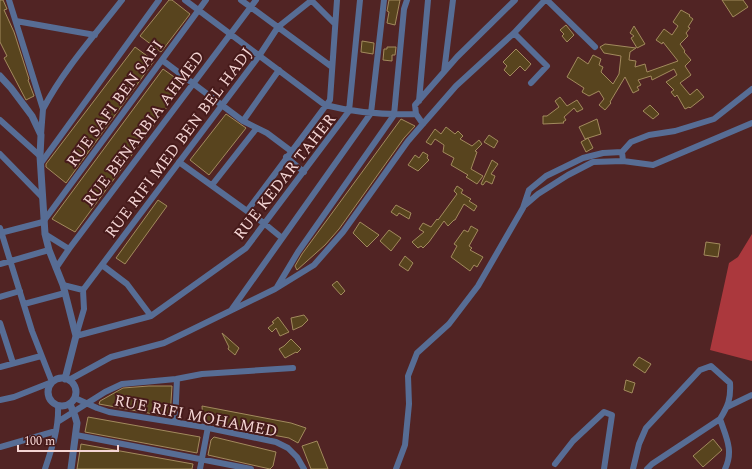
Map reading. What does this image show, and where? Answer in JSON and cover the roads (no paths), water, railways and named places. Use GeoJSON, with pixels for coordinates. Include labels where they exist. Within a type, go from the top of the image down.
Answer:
{"type":"FeatureCollection","features":[{"type":"Feature","properties":{"kind":"street"},"geometry":{"type":"LineString","coordinates":[[9,0],[43,109],[41,135],[43,222],[49,250],[63,284],[76,336]]}},
{"type":"Feature","properties":{"kind":"street"},"geometry":{"type":"LineString","coordinates":[[43,109],[50,96],[122,0]]}},
{"type":"Feature","properties":{"kind":"street"},"geometry":{"type":"LineString","coordinates":[[41,160],[159,0]]}},
{"type":"Feature","properties":{"kind":"street"},"geometry":{"type":"LineString","coordinates":[[185,0],[325,105],[349,111],[394,115],[416,114]]}},
{"type":"Feature","properties":{"kind":"street","name":"RUE SAFI BEN SAFI"},"geometry":{"type":"LineString","coordinates":[[43,222],[206,0]]}},
{"type":"Feature","properties":{"kind":"street"},"geometry":{"type":"LineString","coordinates":[[241,0],[332,67]]}},
{"type":"Feature","properties":{"kind":"street","name":"RUE BENARBIA AHMED"},"geometry":{"type":"LineString","coordinates":[[56,268],[256,0]]}},
{"type":"Feature","properties":{"kind":"street"},"geometry":{"type":"LineString","coordinates":[[312,0],[335,24]]}},
{"type":"Feature","properties":{"kind":"street","name":"RUE RIFI MED BEN BEL HADJ"},"geometry":{"type":"LineString","coordinates":[[83,290],[259,56],[278,27],[312,0]]}},
{"type":"Feature","properties":{"kind":"street"},"geometry":{"type":"LineString","coordinates":[[247,211],[330,100],[337,0]]}},
{"type":"Feature","properties":{"kind":"street","name":"RUE KEDAR TAHER"},"geometry":{"type":"LineString","coordinates":[[76,336],[151,316],[246,248],[349,111],[360,0]]}},
{"type":"Feature","properties":{"kind":"street"},"geometry":{"type":"LineString","coordinates":[[231,310],[371,113],[384,0]]}},
{"type":"Feature","properties":{"kind":"street"},"geometry":{"type":"LineString","coordinates":[[276,289],[298,252],[394,115],[404,9],[407,0]]}},
{"type":"Feature","properties":{"kind":"street"},"geometry":{"type":"LineString","coordinates":[[419,101],[428,0]]}},
{"type":"Feature","properties":{"kind":"street"},"geometry":{"type":"LineString","coordinates":[[444,72],[452,0]]}},
{"type":"Feature","properties":{"kind":"street"},"geometry":{"type":"LineString","coordinates":[[423,124],[416,114],[415,105],[457,57],[515,0]]}},
{"type":"Feature","properties":{"kind":"street"},"geometry":{"type":"LineString","coordinates":[[67,380],[111,357],[164,343],[276,289],[314,265],[343,232],[408,141],[456,86],[549,1],[595,47]]}},
{"type":"Feature","properties":{"kind":"street"},"geometry":{"type":"LineString","coordinates":[[16,21],[95,35]]}},
{"type":"Feature","properties":{"kind":"street"},"geometry":{"type":"LineString","coordinates":[[514,33],[547,66],[531,83]]}},
{"type":"Feature","properties":{"kind":"street"},"geometry":{"type":"LineString","coordinates":[[162,60],[243,121],[256,129],[267,133],[291,151]]}},
{"type":"Feature","properties":{"kind":"street"},"geometry":{"type":"LineString","coordinates":[[243,121],[279,70]]}},
{"type":"Feature","properties":{"kind":"street"},"geometry":{"type":"LineString","coordinates":[[0,76],[32,116],[41,135]]}},
{"type":"Feature","properties":{"kind":"street"},"geometry":{"type":"LineString","coordinates":[[622,161],[622,152],[631,142],[649,135],[675,131],[714,119],[752,89]]}},
{"type":"Feature","properties":{"kind":"street"},"geometry":{"type":"LineString","coordinates":[[0,120],[41,160]]}},
{"type":"Feature","properties":{"kind":"street"},"geometry":{"type":"LineString","coordinates":[[523,208],[538,194],[593,162],[622,161],[653,166],[752,123]]}},
{"type":"Feature","properties":{"kind":"street"},"geometry":{"type":"LineString","coordinates":[[212,186],[256,129]]}},
{"type":"Feature","properties":{"kind":"street"},"geometry":{"type":"LineString","coordinates":[[396,469],[406,445],[409,404],[408,376],[417,353],[449,324],[478,286],[523,208],[529,190],[546,176],[583,158],[603,153],[622,152]]}},
{"type":"Feature","properties":{"kind":"street"},"geometry":{"type":"LineString","coordinates":[[0,154],[42,197]]}},
{"type":"Feature","properties":{"kind":"street"},"geometry":{"type":"LineString","coordinates":[[286,157],[304,172]]}},
{"type":"Feature","properties":{"kind":"street"},"geometry":{"type":"LineString","coordinates":[[179,162],[282,238]]}},
{"type":"Feature","properties":{"kind":"street"},"geometry":{"type":"LineString","coordinates":[[43,222],[0,231],[52,382]]}},
{"type":"Feature","properties":{"kind":"street"},"geometry":{"type":"LineString","coordinates":[[45,234],[69,249]]}},
{"type":"Feature","properties":{"kind":"street"},"geometry":{"type":"LineString","coordinates":[[0,264],[49,250]]}},
{"type":"Feature","properties":{"kind":"street"},"geometry":{"type":"LineString","coordinates":[[102,265],[127,284],[151,316]]}},
{"type":"Feature","properties":{"kind":"street"},"geometry":{"type":"LineString","coordinates":[[63,284],[83,290],[84,310],[76,336],[67,380]]}},
{"type":"Feature","properties":{"kind":"street"},"geometry":{"type":"LineString","coordinates":[[0,297],[20,291]]}},
{"type":"Feature","properties":{"kind":"street"},"geometry":{"type":"LineString","coordinates":[[24,304],[65,293]]}},
{"type":"Feature","properties":{"kind":"street"},"geometry":{"type":"LineString","coordinates":[[0,323],[1,331],[13,363]]}},
{"type":"Feature","properties":{"kind":"street"},"geometry":{"type":"LineString","coordinates":[[0,367],[42,356]]}},
{"type":"Feature","properties":{"kind":"street"},"geometry":{"type":"LineString","coordinates":[[633,469],[639,444],[646,428],[700,370],[711,366],[730,383],[731,394],[727,407],[720,419],[652,464],[647,469]]}},
{"type":"Feature","properties":{"kind":"street"},"geometry":{"type":"LineString","coordinates":[[59,421],[105,392],[122,384],[177,379],[202,374],[293,368]]}},
{"type":"Feature","properties":{"kind":"street"},"geometry":{"type":"LineString","coordinates":[[0,400],[14,397],[59,378],[67,380],[75,387],[75,398],[68,406],[58,406],[50,401],[48,396],[49,387],[52,382]]}},
{"type":"Feature","properties":{"kind":"street"},"geometry":{"type":"LineString","coordinates":[[175,422],[177,379]]}},
{"type":"Feature","properties":{"kind":"street"},"geometry":{"type":"LineString","coordinates":[[727,407],[752,395]]}},
{"type":"Feature","properties":{"kind":"street","name":"RUE RIFI MOHAMED"},"geometry":{"type":"LineString","coordinates":[[75,398],[109,412],[175,422],[276,442],[288,448],[298,457],[304,469]]}},
{"type":"Feature","properties":{"kind":"street"},"geometry":{"type":"LineString","coordinates":[[70,404],[76,419],[76,436],[71,469]]}},
{"type":"Feature","properties":{"kind":"street"},"geometry":{"type":"LineString","coordinates":[[46,469],[59,421],[58,406]]}},
{"type":"Feature","properties":{"kind":"street"},"geometry":{"type":"LineString","coordinates":[[555,464],[573,441],[604,412],[612,415],[604,469]]}},
{"type":"Feature","properties":{"kind":"street"},"geometry":{"type":"LineString","coordinates":[[720,419],[729,446],[730,459],[725,469]]}},
{"type":"Feature","properties":{"kind":"street"},"geometry":{"type":"LineString","coordinates":[[200,469],[208,428]]}},
{"type":"Feature","properties":{"kind":"street"},"geometry":{"type":"LineString","coordinates":[[0,447],[56,431]]}},
{"type":"Feature","properties":{"kind":"street"},"geometry":{"type":"LineString","coordinates":[[76,436],[251,469]]}}]}
